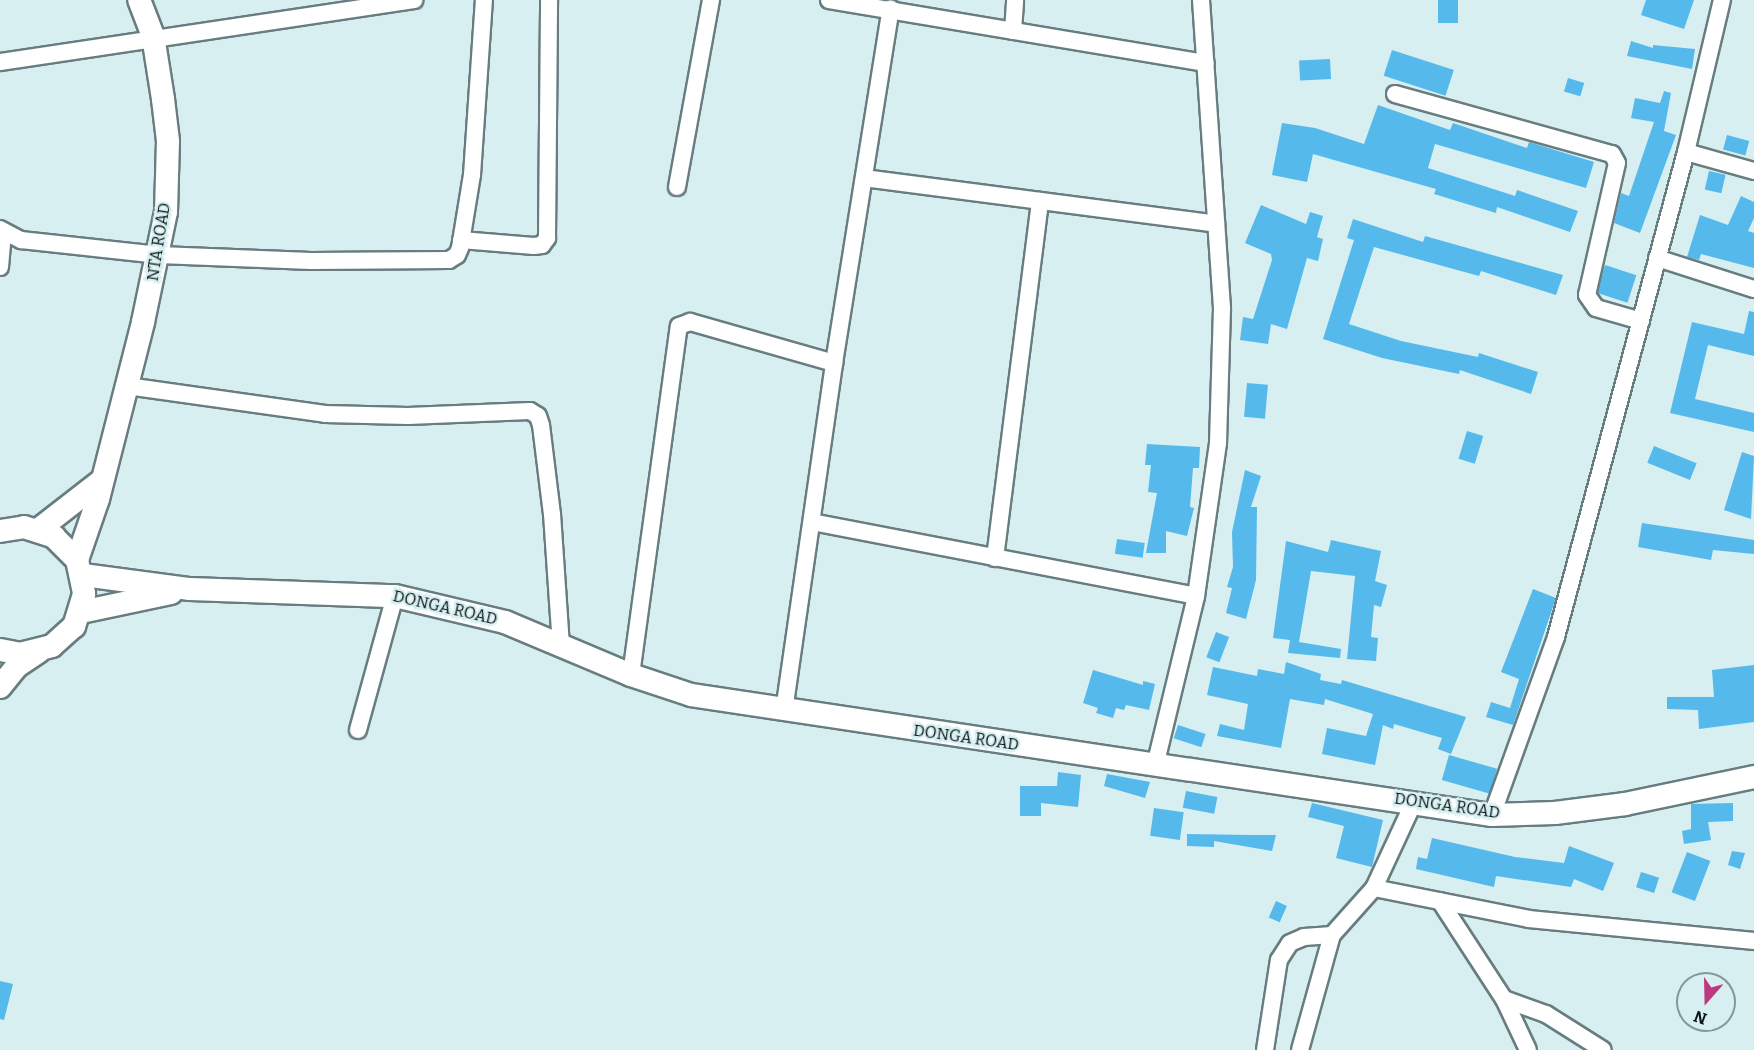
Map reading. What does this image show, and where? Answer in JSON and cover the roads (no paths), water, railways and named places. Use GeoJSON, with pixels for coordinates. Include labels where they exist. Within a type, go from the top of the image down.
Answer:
{"type":"FeatureCollection","features":[{"type":"Feature","properties":{"kind":"street","name":"NTA ROAD"},"geometry":{"type":"LineString","coordinates":[[81,612],[80,568],[159,255],[166,212],[168,141],[153,36],[139,0]]}},
{"type":"Feature","properties":{"kind":"street"},"geometry":{"type":"LineString","coordinates":[[0,62],[350,4],[414,0]]}},
{"type":"Feature","properties":{"kind":"street"},"geometry":{"type":"LineString","coordinates":[[0,267],[1,230],[21,240],[159,255],[310,261],[449,260],[457,255],[461,240],[481,82],[484,0]]}},
{"type":"Feature","properties":{"kind":"street"},"geometry":{"type":"LineString","coordinates":[[461,240],[534,246],[542,245],[547,238],[549,0]]}},
{"type":"Feature","properties":{"kind":"street"},"geometry":{"type":"LineString","coordinates":[[677,187],[711,0]]}},
{"type":"Feature","properties":{"kind":"street"},"geometry":{"type":"LineString","coordinates":[[829,0],[1206,63]]}},
{"type":"Feature","properties":{"kind":"street"},"geometry":{"type":"LineString","coordinates":[[1013,31],[1015,0]]}},
{"type":"Feature","properties":{"kind":"street"},"geometry":{"type":"LineString","coordinates":[[1155,766],[1196,596],[1218,443],[1222,308],[1201,0]]}},
{"type":"Feature","properties":{"kind":"street"},"geometry":{"type":"LineString","coordinates":[[1492,815],[1556,637],[1686,152],[1722,0]]}},
{"type":"Feature","properties":{"kind":"street"},"geometry":{"type":"LineString","coordinates":[[784,711],[834,363],[891,9]]}},
{"type":"Feature","properties":{"kind":"street"},"geometry":{"type":"LineString","coordinates":[[1395,94],[1612,154],[1617,163],[1587,295],[1596,308],[1641,321]]}},
{"type":"Feature","properties":{"kind":"street"},"geometry":{"type":"LineString","coordinates":[[1686,152],[1754,171]]}},
{"type":"Feature","properties":{"kind":"street"},"geometry":{"type":"LineString","coordinates":[[864,178],[1216,224]]}},
{"type":"Feature","properties":{"kind":"street"},"geometry":{"type":"LineString","coordinates":[[995,558],[1040,201]]}},
{"type":"Feature","properties":{"kind":"street"},"geometry":{"type":"LineString","coordinates":[[1657,258],[1754,289]]}},
{"type":"Feature","properties":{"kind":"street"},"geometry":{"type":"LineString","coordinates":[[631,675],[679,326],[690,322],[834,363]]}},
{"type":"Feature","properties":{"kind":"street"},"geometry":{"type":"LineString","coordinates":[[127,386],[325,414],[408,416],[530,411],[538,416],[541,425],[552,514],[561,646]]}},
{"type":"Feature","properties":{"kind":"street"},"geometry":{"type":"LineString","coordinates":[[38,530],[101,481]]}},
{"type":"Feature","properties":{"kind":"street"},"geometry":{"type":"LineString","coordinates":[[812,522],[1196,596]]}},
{"type":"Feature","properties":{"kind":"street"},"geometry":{"type":"LineString","coordinates":[[0,531],[38,530],[54,537],[80,568],[190,589]]}},
{"type":"Feature","properties":{"kind":"street"},"geometry":{"type":"LineString","coordinates":[[0,687],[16,667],[64,637],[81,612],[190,589]]}},
{"type":"Feature","properties":{"kind":"street","name":"DONGA ROAD"},"geometry":{"type":"LineString","coordinates":[[190,589],[395,596],[505,622],[631,675],[691,695],[784,711],[1492,815],[1554,813],[1624,804],[1754,777]]}},
{"type":"Feature","properties":{"kind":"street"},"geometry":{"type":"LineString","coordinates":[[358,730],[395,596]]}},
{"type":"Feature","properties":{"kind":"street"},"geometry":{"type":"LineString","coordinates":[[0,650],[21,654],[38,652]]}},
{"type":"Feature","properties":{"kind":"street"},"geometry":{"type":"LineString","coordinates":[[1300,1050],[1332,935],[1374,888],[1414,802]]}},
{"type":"Feature","properties":{"kind":"street"},"geometry":{"type":"LineString","coordinates":[[1374,888],[1529,919],[1754,941]]}},
{"type":"Feature","properties":{"kind":"street"},"geometry":{"type":"LineString","coordinates":[[1440,901],[1504,999],[1528,1050]]}},
{"type":"Feature","properties":{"kind":"street"},"geometry":{"type":"LineString","coordinates":[[1264,1050],[1279,960],[1290,943],[1304,937],[1332,935]]}},
{"type":"Feature","properties":{"kind":"street"},"geometry":{"type":"LineString","coordinates":[[1504,999],[1546,1014],[1603,1050]]}}]}
